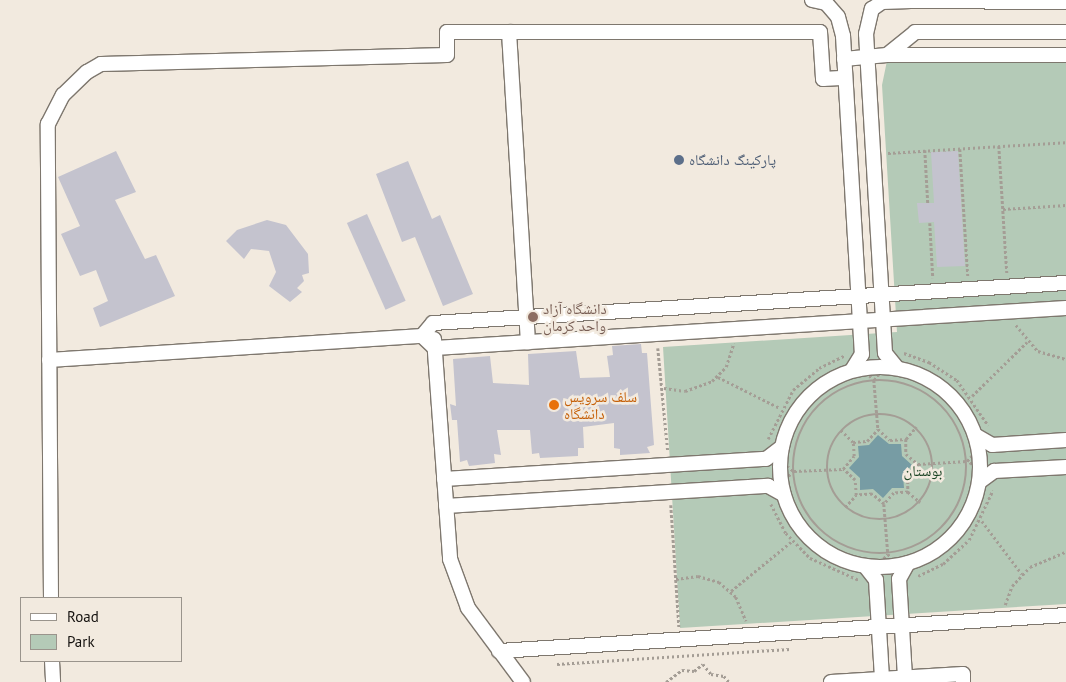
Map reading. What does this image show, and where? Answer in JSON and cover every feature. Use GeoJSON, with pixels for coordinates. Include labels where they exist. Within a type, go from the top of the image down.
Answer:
{"type":"FeatureCollection","features":[{"type":"Feature","properties":{"kind":"lane"},"geometry":{"type":"LineString","coordinates":[[812,0],[826,3],[838,17],[844,59],[862,354],[858,367]]}},
{"type":"Feature","properties":{"kind":"lane"},"geometry":{"type":"LineString","coordinates":[[891,365],[885,352],[867,57],[872,9],[882,2],[1066,2]]}},
{"type":"Feature","properties":{"kind":"lane"},"geometry":{"type":"LineString","coordinates":[[51,597],[48,124],[63,95],[87,72],[102,64],[447,55],[447,32],[820,32],[823,79],[845,78]]}},
{"type":"Feature","properties":{"kind":"lane"},"geometry":{"type":"LineString","coordinates":[[509,32],[528,342]]}},
{"type":"Feature","properties":{"kind":"lane"},"geometry":{"type":"LineString","coordinates":[[887,55],[915,32],[1066,32]]}},
{"type":"Feature","properties":{"kind":"lane"},"geometry":{"type":"LineString","coordinates":[[844,59],[887,55],[1066,55]]}},
{"type":"Feature","properties":{"kind":"lane"},"geometry":{"type":"LineString","coordinates":[[49,360],[422,336],[433,323],[1066,283]]}},
{"type":"Feature","properties":{"kind":"lane"},"geometry":{"type":"LineString","coordinates":[[422,336],[435,348],[1066,308]]}},
{"type":"Feature","properties":{"kind":"lane"},"geometry":{"type":"LineString","coordinates":[[433,323],[450,559],[465,600],[499,651],[523,682]]}},
{"type":"Feature","properties":{"kind":"lane"},"geometry":{"type":"LineString","coordinates":[[891,365],[923,376],[945,391],[960,406],[980,442],[983,476],[970,512],[952,537],[904,567],[870,569],[818,546],[798,523],[780,489],[778,455],[789,426],[807,399],[832,379],[858,367],[891,365]]}},
{"type":"Feature","properties":{"kind":"lane"},"geometry":{"type":"LineString","coordinates":[[980,442],[992,445],[1066,440]]}},
{"type":"Feature","properties":{"kind":"lane"},"geometry":{"type":"LineString","coordinates":[[444,479],[766,459],[778,455]]}},
{"type":"Feature","properties":{"kind":"lane"},"geometry":{"type":"LineString","coordinates":[[983,476],[994,471],[1066,467]]}},
{"type":"Feature","properties":{"kind":"lane"},"geometry":{"type":"LineString","coordinates":[[446,506],[768,486],[780,489]]}},
{"type":"Feature","properties":{"kind":"lane"},"geometry":{"type":"LineString","coordinates":[[904,567],[899,579],[905,677]]}},
{"type":"Feature","properties":{"kind":"lane"},"geometry":{"type":"LineString","coordinates":[[870,569],[876,580],[882,679]]}},
{"type":"Feature","properties":{"kind":"lane"},"geometry":{"type":"LineString","coordinates":[[499,651],[1066,615]]}},
{"type":"Feature","properties":{"kind":"lane"},"geometry":{"type":"LineString","coordinates":[[52,662],[52,682]]}},
{"type":"Feature","properties":{"kind":"lane"},"geometry":{"type":"LineString","coordinates":[[831,682],[963,674],[963,682]]}},
{"type":"Feature","properties":{"kind":"path"},"geometry":{"type":"LineString","coordinates":[[886,153],[1066,142]]}},
{"type":"Feature","properties":{"kind":"path"},"geometry":{"type":"LineString","coordinates":[[999,146],[1007,275]]}},
{"type":"Feature","properties":{"kind":"path"},"geometry":{"type":"LineString","coordinates":[[960,148],[968,277]]}},
{"type":"Feature","properties":{"kind":"path"},"geometry":{"type":"LineString","coordinates":[[925,150],[928,203]]}},
{"type":"Feature","properties":{"kind":"path"},"geometry":{"type":"LineString","coordinates":[[1003,209],[1066,205]]}},
{"type":"Feature","properties":{"kind":"path"},"geometry":{"type":"LineString","coordinates":[[930,223],[933,279]]}},
{"type":"Feature","properties":{"kind":"path"},"geometry":{"type":"LineString","coordinates":[[1016,323],[1027,342],[1044,354],[1066,359]]}},
{"type":"Feature","properties":{"kind":"path"},"geometry":{"type":"LineString","coordinates":[[664,388],[692,390],[718,377],[729,361],[735,334]]}},
{"type":"Feature","properties":{"kind":"path"},"geometry":{"type":"LineString","coordinates":[[972,396],[1027,342]]}},
{"type":"Feature","properties":{"kind":"path"},"geometry":{"type":"LineString","coordinates":[[658,345],[664,388],[668,456]]}},
{"type":"Feature","properties":{"kind":"path"},"geometry":{"type":"LineString","coordinates":[[856,495],[855,480],[843,469],[794,472],[780,489],[768,495],[771,505],[792,542],[810,558],[841,575],[864,581],[870,569],[888,554],[922,543],[946,524],[961,498],[967,461],[980,442],[991,436],[972,396],[929,362],[898,352],[891,365],[874,380]]}},
{"type":"Feature","properties":{"kind":"path"},"geometry":{"type":"LineString","coordinates":[[794,472],[778,455],[766,450],[780,408],[819,368],[850,354],[858,367],[874,380],[878,429],[890,440],[906,439]]}},
{"type":"Feature","properties":{"kind":"path"},"geometry":{"type":"LineString","coordinates":[[718,377],[780,408]]}},
{"type":"Feature","properties":{"kind":"path"},"geometry":{"type":"LineString","coordinates":[[874,380],[910,385],[941,406],[956,426],[967,461],[983,476],[995,480],[982,521],[969,540],[943,564],[911,578],[904,567],[888,554],[850,548],[819,528],[798,496],[794,472],[799,436],[819,405],[850,385],[874,380]]}},
{"type":"Feature","properties":{"kind":"path"},"geometry":{"type":"LineString","coordinates":[[876,413],[898,416],[916,427],[928,444],[933,463],[931,484],[920,502],[904,515],[885,520],[864,518],[845,507],[832,490],[827,470],[830,449],[841,430],[857,418],[876,413]]}},
{"type":"Feature","properties":{"kind":"path"},"geometry":{"type":"LineString","coordinates":[[916,427],[906,439],[906,454],[918,464],[967,461]]}},
{"type":"Feature","properties":{"kind":"path"},"geometry":{"type":"LineString","coordinates":[[853,442],[867,441],[878,429]]}},
{"type":"Feature","properties":{"kind":"path"},"geometry":{"type":"LineString","coordinates":[[841,430],[853,442],[854,456],[843,469]]}},
{"type":"Feature","properties":{"kind":"path"},"geometry":{"type":"LineString","coordinates":[[908,492],[908,476],[918,464]]}},
{"type":"Feature","properties":{"kind":"path"},"geometry":{"type":"LineString","coordinates":[[888,554],[884,504],[894,492],[908,492],[920,502]]}},
{"type":"Feature","properties":{"kind":"path"},"geometry":{"type":"LineString","coordinates":[[845,507],[856,495],[872,494],[884,504]]}},
{"type":"Feature","properties":{"kind":"path"},"geometry":{"type":"LineString","coordinates":[[680,656],[671,501],[681,500]]}},
{"type":"Feature","properties":{"kind":"path"},"geometry":{"type":"LineString","coordinates":[[982,521],[1022,574]]}},
{"type":"Feature","properties":{"kind":"path"},"geometry":{"type":"LineString","coordinates":[[731,591],[792,542]]}},
{"type":"Feature","properties":{"kind":"path"},"geometry":{"type":"LineString","coordinates":[[1004,609],[1022,574],[1039,561],[1066,552]]}},
{"type":"Feature","properties":{"kind":"path"},"geometry":{"type":"LineString","coordinates":[[676,579],[705,577],[731,591],[747,625]]}},
{"type":"Feature","properties":{"kind":"path"},"geometry":{"type":"LineString","coordinates":[[557,664],[791,649]]}},
{"type":"Feature","properties":{"kind":"path"},"geometry":{"type":"LineString","coordinates":[[666,682],[682,670],[694,671],[703,664],[711,674],[724,676],[729,682]]}},
{"type":"Feature","properties":{"kind":"green space","name":"بوستان"},"geometry":{"type":"Polygon","coordinates":[[[888,56],[1066,57],[1066,604],[680,628],[663,347],[897,332],[882,85],[888,56]]]}},
{"type":"Feature","properties":{"kind":"water"},"geometry":{"type":"Polygon","coordinates":[[[878,435],[889,444],[901,444],[902,456],[912,465],[903,475],[904,488],[892,488],[883,498],[873,489],[860,490],[860,478],[849,468],[859,457],[858,446],[869,445],[878,435]]]}},
{"type":"Feature","properties":{"kind":"building"},"geometry":{"type":"Polygon","coordinates":[[[116,151],[136,192],[115,200],[145,259],[156,255],[175,296],[100,327],[93,308],[108,301],[96,270],[80,276],[61,234],[80,226],[58,177],[116,151]]]}},
{"type":"Feature","properties":{"kind":"building"},"geometry":{"type":"Polygon","coordinates":[[[958,151],[965,266],[937,267],[934,222],[919,223],[917,203],[934,203],[931,152],[958,151]]]}},
{"type":"Feature","properties":{"kind":"building"},"geometry":{"type":"Polygon","coordinates":[[[408,161],[432,219],[440,215],[473,294],[443,306],[415,237],[402,242],[376,174],[408,161]]]}},
{"type":"Feature","properties":{"kind":"building"},"geometry":{"type":"Polygon","coordinates":[[[367,214],[406,301],[386,310],[347,223],[367,214]]]}},
{"type":"Feature","properties":{"kind":"building"},"geometry":{"type":"Polygon","coordinates":[[[267,220],[286,225],[308,254],[309,273],[302,275],[304,281],[297,288],[302,292],[290,302],[269,286],[276,272],[269,251],[251,249],[244,259],[226,241],[237,230],[267,220]]]}},
{"type":"Feature","properties":{"kind":"building","name":"سلف سرویس دانشگاه"},"geometry":{"type":"Polygon","coordinates":[[[641,344],[642,353],[647,353],[654,445],[647,447],[650,453],[620,455],[620,449],[614,448],[614,423],[583,427],[584,448],[578,448],[578,456],[540,458],[539,453],[532,454],[530,430],[497,430],[501,455],[494,454],[495,463],[469,466],[467,460],[460,462],[457,420],[452,420],[450,404],[456,406],[453,359],[490,356],[493,383],[529,385],[528,354],[576,351],[580,378],[610,377],[607,356],[613,355],[612,346],[641,344]]]}},
{"type":"Feature","properties":{"kind":"place","name":"پارکینگ دانشگاه"},"geometry":{"type":"Point","coordinates":[679,160]}},
{"type":"Feature","properties":{"kind":"place","name":"دانشگاه آزاد واحد کرمان"},"geometry":{"type":"Point","coordinates":[533,317]}},
{"type":"Feature","properties":{"kind":"place","name":"سلف سرویس دانشگاه"},"geometry":{"type":"Point","coordinates":[554,405]}}]}
